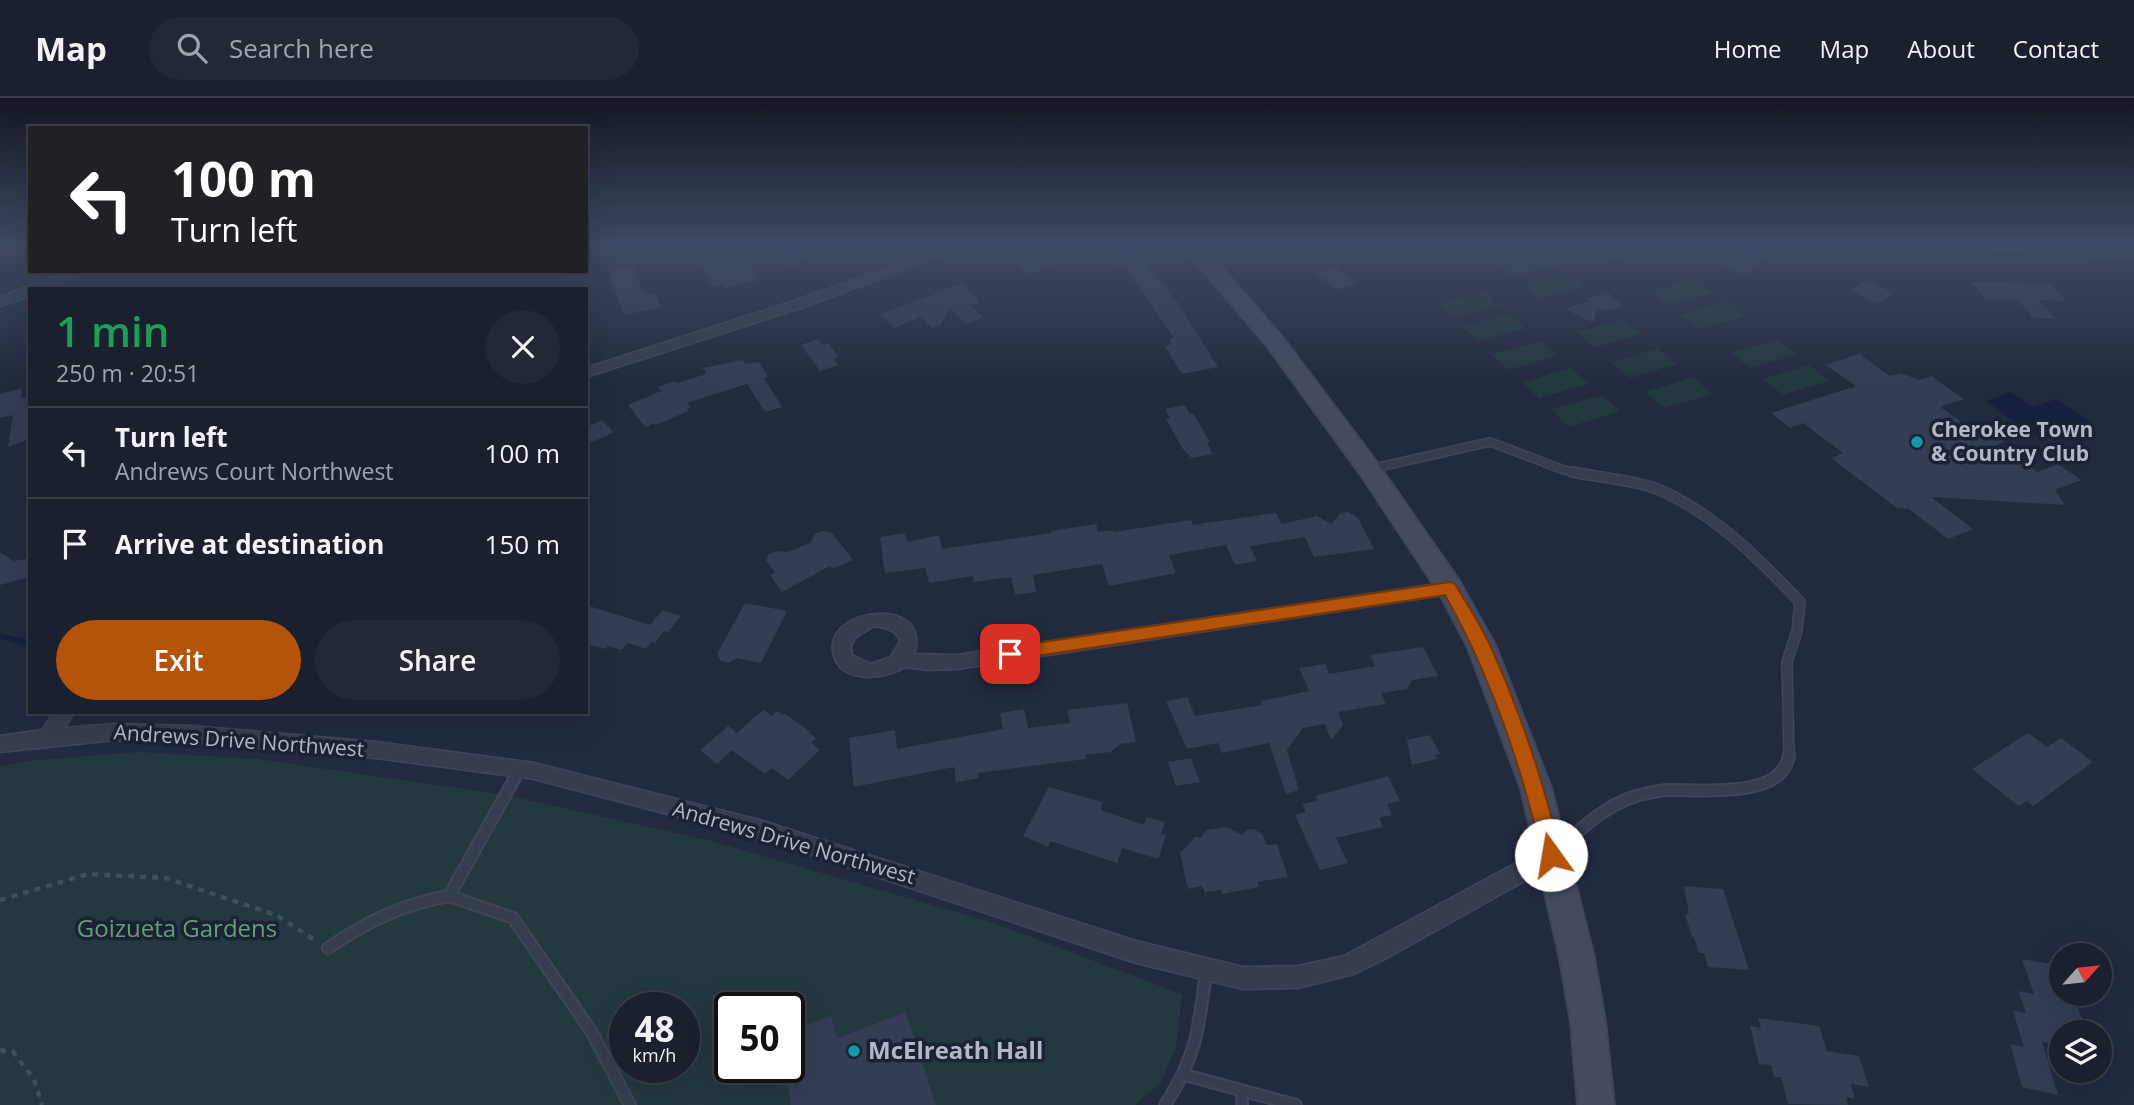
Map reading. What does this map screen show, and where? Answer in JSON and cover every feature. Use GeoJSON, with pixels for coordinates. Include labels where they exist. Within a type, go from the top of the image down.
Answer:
{"type":"FeatureCollection","features":[{"type":"Feature","properties":{"kind":"main road"},"geometry":{"type":"LineString","coordinates":[[1230,290],[1275,342],[1368,469],[1450,588],[1481,645],[1519,737],[1536,788],[1577,958],[1588,1022],[1596,1105]]}},
{"type":"Feature","properties":{"kind":"street"},"geometry":{"type":"LineString","coordinates":[[588,372],[838,290]]}},
{"type":"Feature","properties":{"kind":"street"},"geometry":{"type":"LineString","coordinates":[[0,302],[28,292]]}},
{"type":"Feature","properties":{"kind":"street"},"geometry":{"type":"LineString","coordinates":[[902,659],[928,663],[957,662],[1450,588]]}},
{"type":"Feature","properties":{"kind":"street"},"geometry":{"type":"LineString","coordinates":[[48,737],[64,714]]}},
{"type":"Feature","properties":{"kind":"street","name":"Andrews Drive Northwest"},"geometry":{"type":"LineString","coordinates":[[0,744],[115,732],[191,734],[376,750],[520,769],[763,830],[1136,952],[1244,978],[1298,977],[1346,966],[1377,952],[1551,855]]}},
{"type":"Feature","properties":{"kind":"lane"},"geometry":{"type":"LineString","coordinates":[[1368,469],[1490,442],[1564,470],[1660,490],[1715,521],[1800,602],[1797,631],[1787,662],[1789,759],[1779,774],[1763,784],[1724,791],[1665,790],[1634,797],[1601,812],[1551,855]]}},
{"type":"Feature","properties":{"kind":"lane"},"geometry":{"type":"LineString","coordinates":[[449,896],[520,769]]}},
{"type":"Feature","properties":{"kind":"lane"},"geometry":{"type":"LineString","coordinates":[[328,948],[370,919],[422,900],[449,896],[513,918],[591,1031],[630,1105]]}},
{"type":"Feature","properties":{"kind":"lane"},"geometry":{"type":"LineString","coordinates":[[1165,1105],[1185,1075],[1198,1035],[1206,971]]}},
{"type":"Feature","properties":{"kind":"lane"},"geometry":{"type":"LineString","coordinates":[[1185,1075],[1296,1105]]}},
{"type":"Feature","properties":{"kind":"lane"},"geometry":{"type":"LineString","coordinates":[[1242,1091],[1242,1105]]}},
{"type":"Feature","properties":{"kind":"path"},"geometry":{"type":"LineString","coordinates":[[0,900],[88,874],[166,878],[276,915],[328,948]]}},
{"type":"Feature","properties":{"kind":"path"},"geometry":{"type":"LineString","coordinates":[[0,1050],[13,1052],[34,1079],[42,1105]]}},
{"type":"Feature","properties":{"kind":"green space"},"geometry":{"type":"Polygon","coordinates":[[[1528,290],[1573,290],[1538,299],[1528,290]]]}},
{"type":"Feature","properties":{"kind":"green space"},"geometry":{"type":"Polygon","coordinates":[[[1709,290],[1713,293],[1668,305],[1651,291],[1709,290]]]}},
{"type":"Feature","properties":{"kind":"green space"},"geometry":{"type":"Polygon","coordinates":[[[1485,292],[1500,306],[1453,318],[1438,304],[1485,292]]]}},
{"type":"Feature","properties":{"kind":"green space"},"geometry":{"type":"Polygon","coordinates":[[[1726,302],[1745,316],[1700,329],[1681,315],[1726,302]]]}},
{"type":"Feature","properties":{"kind":"green space"},"geometry":{"type":"Polygon","coordinates":[[[1510,314],[1526,328],[1478,341],[1462,327],[1510,314]]]}},
{"type":"Feature","properties":{"kind":"green space"},"geometry":{"type":"Polygon","coordinates":[[[1624,320],[1641,334],[1594,347],[1577,332],[1624,320]]]}},
{"type":"Feature","properties":{"kind":"green space"},"geometry":{"type":"Polygon","coordinates":[[[1777,339],[1797,354],[1751,368],[1731,353],[1777,339]]]}},
{"type":"Feature","properties":{"kind":"green space"},"geometry":{"type":"Polygon","coordinates":[[[1541,341],[1557,356],[1508,370],[1492,354],[1541,341]]]}},
{"type":"Feature","properties":{"kind":"green space"},"geometry":{"type":"Polygon","coordinates":[[[1658,349],[1677,364],[1629,378],[1611,362],[1658,349]]]}},
{"type":"Feature","properties":{"kind":"green space"},"geometry":{"type":"Polygon","coordinates":[[[1809,365],[1830,381],[1783,395],[1762,379],[1809,365]]]}},
{"type":"Feature","properties":{"kind":"green space"},"geometry":{"type":"Polygon","coordinates":[[[1571,368],[1589,384],[1539,398],[1522,382],[1571,368]]]}},
{"type":"Feature","properties":{"kind":"green space"},"geometry":{"type":"Polygon","coordinates":[[[1693,377],[1713,394],[1664,408],[1645,392],[1693,377]]]}},
{"type":"Feature","properties":{"kind":"green space"},"geometry":{"type":"Polygon","coordinates":[[[1602,395],[1620,411],[1569,427],[1551,409],[1602,395]]]}},
{"type":"Feature","properties":{"kind":"green space","name":"Goizueta Gardens"},"geometry":{"type":"Polygon","coordinates":[[[139,752],[258,759],[506,795],[708,840],[991,922],[1182,994],[1176,1048],[1161,1082],[1135,1105],[936,1105],[928,1079],[913,1085],[923,1065],[906,1012],[837,1038],[831,1017],[805,1026],[805,992],[714,992],[714,1083],[786,1083],[791,1105],[0,1105],[0,767],[26,761],[139,752]]]}},
{"type":"Feature","properties":{"kind":"water"},"geometry":{"type":"Polygon","coordinates":[[[2011,392],[2033,407],[2056,399],[2089,421],[2041,438],[2033,432],[2029,433],[1986,401],[2011,392]]]}},
{"type":"Feature","properties":{"kind":"building"},"geometry":{"type":"Polygon","coordinates":[[[615,290],[643,290],[645,295],[655,293],[662,307],[624,315],[615,290]]]}},
{"type":"Feature","properties":{"kind":"building"},"geometry":{"type":"Polygon","coordinates":[[[945,290],[969,290],[979,303],[971,306],[984,318],[966,324],[950,309],[940,325],[932,328],[921,317],[894,328],[880,314],[945,290]]]}},
{"type":"Feature","properties":{"kind":"building"},"geometry":{"type":"Polygon","coordinates":[[[1141,290],[1168,290],[1218,367],[1182,374],[1165,346],[1172,344],[1169,339],[1174,338],[1141,290]]]}},
{"type":"Feature","properties":{"kind":"building"},"geometry":{"type":"Polygon","coordinates":[[[1887,290],[1893,293],[1878,304],[1851,291],[1887,290]]]}},
{"type":"Feature","properties":{"kind":"building"},"geometry":{"type":"Polygon","coordinates":[[[1978,290],[2056,290],[2066,301],[2039,300],[2056,319],[2034,318],[2019,301],[1986,300],[1978,290]]]}},
{"type":"Feature","properties":{"kind":"building"},"geometry":{"type":"Polygon","coordinates":[[[1607,292],[1624,306],[1602,311],[1598,307],[1594,322],[1566,309],[1590,301],[1586,298],[1607,292]]]}},
{"type":"Feature","properties":{"kind":"building"},"geometry":{"type":"Polygon","coordinates":[[[818,339],[822,345],[828,343],[839,357],[833,359],[838,365],[820,371],[801,345],[818,339]]]}},
{"type":"Feature","properties":{"kind":"building","name":"Cherokee Town & Country Club"},"geometry":{"type":"Polygon","coordinates":[[[1859,354],[1890,376],[1901,373],[1919,380],[1931,376],[1964,399],[1940,407],[1979,434],[1988,431],[2005,441],[1997,445],[2038,472],[2058,464],[2081,480],[2055,490],[2065,505],[1931,497],[1973,529],[1948,539],[1909,509],[1897,508],[1831,458],[1843,453],[1803,423],[1790,428],[1771,413],[1856,386],[1826,365],[1859,354]]]}},
{"type":"Feature","properties":{"kind":"building"},"geometry":{"type":"Polygon","coordinates":[[[743,360],[745,364],[759,362],[768,377],[764,378],[782,407],[765,412],[747,384],[687,403],[691,408],[687,409],[688,411],[645,427],[628,405],[661,391],[658,387],[706,374],[703,368],[743,360]]]}},
{"type":"Feature","properties":{"kind":"building"},"geometry":{"type":"Polygon","coordinates":[[[22,388],[21,398],[28,396],[28,440],[8,447],[13,415],[0,418],[0,394],[22,388]]]}},
{"type":"Feature","properties":{"kind":"building"},"geometry":{"type":"Polygon","coordinates":[[[1185,405],[1190,414],[1193,413],[1210,442],[1207,443],[1213,454],[1192,458],[1182,448],[1166,419],[1170,418],[1165,409],[1185,405]]]}},
{"type":"Feature","properties":{"kind":"building"},"geometry":{"type":"Polygon","coordinates":[[[602,420],[614,432],[588,444],[588,426],[602,420]]]}},
{"type":"Feature","properties":{"kind":"building"},"geometry":{"type":"Polygon","coordinates":[[[1348,512],[1358,518],[1374,549],[1314,557],[1305,537],[1250,546],[1257,561],[1235,565],[1226,545],[1169,555],[1176,573],[1109,586],[1102,564],[1033,575],[1036,592],[1015,595],[1011,577],[974,582],[973,576],[929,583],[925,568],[885,573],[880,537],[905,533],[907,542],[939,535],[942,549],[1096,524],[1098,532],[1114,532],[1191,520],[1193,525],[1276,513],[1282,524],[1317,516],[1331,524],[1341,513],[1348,512]]]}},
{"type":"Feature","properties":{"kind":"building"},"geometry":{"type":"Polygon","coordinates":[[[822,531],[831,532],[853,560],[832,569],[830,566],[782,592],[770,575],[775,573],[766,560],[769,554],[777,551],[788,552],[810,543],[815,534],[822,531]]]}},
{"type":"Feature","properties":{"kind":"building"},"geometry":{"type":"Polygon","coordinates":[[[0,552],[14,561],[28,558],[28,578],[0,585],[0,552]]]}},
{"type":"Feature","properties":{"kind":"building"},"geometry":{"type":"Polygon","coordinates":[[[745,603],[787,611],[761,663],[736,658],[729,663],[721,661],[717,654],[745,603]]]}},
{"type":"Feature","properties":{"kind":"building"},"geometry":{"type":"Polygon","coordinates":[[[588,606],[650,625],[663,610],[681,616],[668,632],[664,631],[655,643],[651,642],[646,649],[628,643],[622,650],[608,646],[605,649],[588,645],[588,606]]]}},
{"type":"Feature","properties":{"kind":"building"},"geometry":{"type":"Polygon","coordinates":[[[1423,647],[1438,676],[1412,680],[1407,689],[1381,693],[1386,704],[1338,712],[1343,725],[1331,740],[1325,724],[1303,728],[1287,750],[1299,790],[1286,794],[1269,743],[1222,753],[1218,743],[1187,749],[1166,701],[1187,697],[1195,716],[1262,705],[1261,701],[1309,691],[1299,668],[1325,664],[1329,674],[1375,666],[1370,655],[1423,647]]]}},
{"type":"Feature","properties":{"kind":"building"},"geometry":{"type":"Polygon","coordinates":[[[1127,703],[1136,742],[1120,744],[1111,752],[1085,755],[1086,759],[978,773],[979,778],[956,782],[954,767],[854,787],[849,738],[895,730],[897,749],[1003,729],[1000,713],[1024,709],[1028,728],[1070,723],[1067,710],[1127,703]]]}},
{"type":"Feature","properties":{"kind":"building"},"geometry":{"type":"Polygon","coordinates":[[[763,710],[772,716],[777,711],[785,714],[816,738],[811,743],[820,750],[788,780],[772,768],[765,774],[732,750],[717,764],[700,750],[728,726],[737,733],[763,710]]]}},
{"type":"Feature","properties":{"kind":"building"},"geometry":{"type":"Polygon","coordinates":[[[2028,733],[2047,747],[2061,738],[2093,762],[2033,806],[2027,801],[2018,806],[1972,769],[2028,733]]]}},
{"type":"Feature","properties":{"kind":"building"},"geometry":{"type":"Polygon","coordinates":[[[1430,735],[1440,754],[1435,755],[1437,759],[1412,765],[1407,740],[1430,735]]]}},
{"type":"Feature","properties":{"kind":"building"},"geometry":{"type":"Polygon","coordinates":[[[1191,758],[1200,782],[1176,786],[1168,762],[1191,758]]]}},
{"type":"Feature","properties":{"kind":"building"},"geometry":{"type":"Polygon","coordinates":[[[1388,776],[1400,801],[1387,804],[1392,815],[1379,818],[1383,827],[1336,838],[1348,863],[1320,870],[1295,815],[1306,812],[1302,804],[1318,801],[1315,796],[1388,776]]]}},
{"type":"Feature","properties":{"kind":"building"},"geometry":{"type":"Polygon","coordinates":[[[1049,787],[1102,802],[1101,810],[1144,825],[1147,817],[1165,822],[1161,834],[1166,835],[1158,859],[1122,848],[1117,863],[1050,841],[1048,847],[1023,836],[1049,787]]]}},
{"type":"Feature","properties":{"kind":"building"},"geometry":{"type":"Polygon","coordinates":[[[1226,827],[1242,835],[1246,830],[1254,829],[1263,835],[1267,845],[1277,844],[1288,877],[1257,882],[1259,887],[1222,894],[1221,890],[1205,892],[1202,886],[1188,889],[1180,853],[1195,837],[1202,837],[1206,830],[1226,827]]]}},
{"type":"Feature","properties":{"kind":"building"},"geometry":{"type":"Polygon","coordinates":[[[1684,886],[1723,889],[1749,970],[1708,967],[1704,953],[1699,953],[1692,937],[1685,914],[1689,914],[1684,886]]]}},
{"type":"Feature","properties":{"kind":"building"},"geometry":{"type":"Polygon","coordinates":[[[2022,959],[2049,964],[2049,1006],[2077,1006],[2083,1020],[2049,1020],[2049,1043],[2042,1042],[2049,1065],[2049,1083],[2054,1083],[2058,1095],[2022,1087],[2010,1044],[2024,1047],[2013,1011],[2026,1013],[2018,991],[2034,994],[2022,959]]]}},
{"type":"Feature","properties":{"kind":"building","name":"McElreath Hall"},"geometry":{"type":"Polygon","coordinates":[[[906,1012],[936,1105],[791,1105],[786,1083],[805,1083],[805,1026],[831,1016],[837,1038],[906,1012]]]}},
{"type":"Feature","properties":{"kind":"building"},"geometry":{"type":"Polygon","coordinates":[[[1758,1018],[1819,1026],[1827,1051],[1859,1056],[1869,1087],[1851,1084],[1855,1099],[1846,1097],[1848,1105],[1788,1104],[1781,1077],[1774,1077],[1771,1065],[1759,1064],[1750,1026],[1761,1028],[1758,1018]]]}},
{"type":"Feature","properties":{"kind":"waterway"},"geometry":{"type":"LineString","coordinates":[[0,636],[28,643]]}},
{"type":"Feature","properties":{"kind":"place","name":"Cherokee Town & Country Club"},"geometry":{"type":"Point","coordinates":[1917,442]}},
{"type":"Feature","properties":{"kind":"place","name":"McElreath Hall"},"geometry":{"type":"Point","coordinates":[854,1051]}},
{"type":"Feature","properties":{"kind":"route"},"geometry":{"type":"LineString","coordinates":[[1010,654],[1450,588],[1481,645],[1519,737],[1536,788],[1551,855]]}}]}
